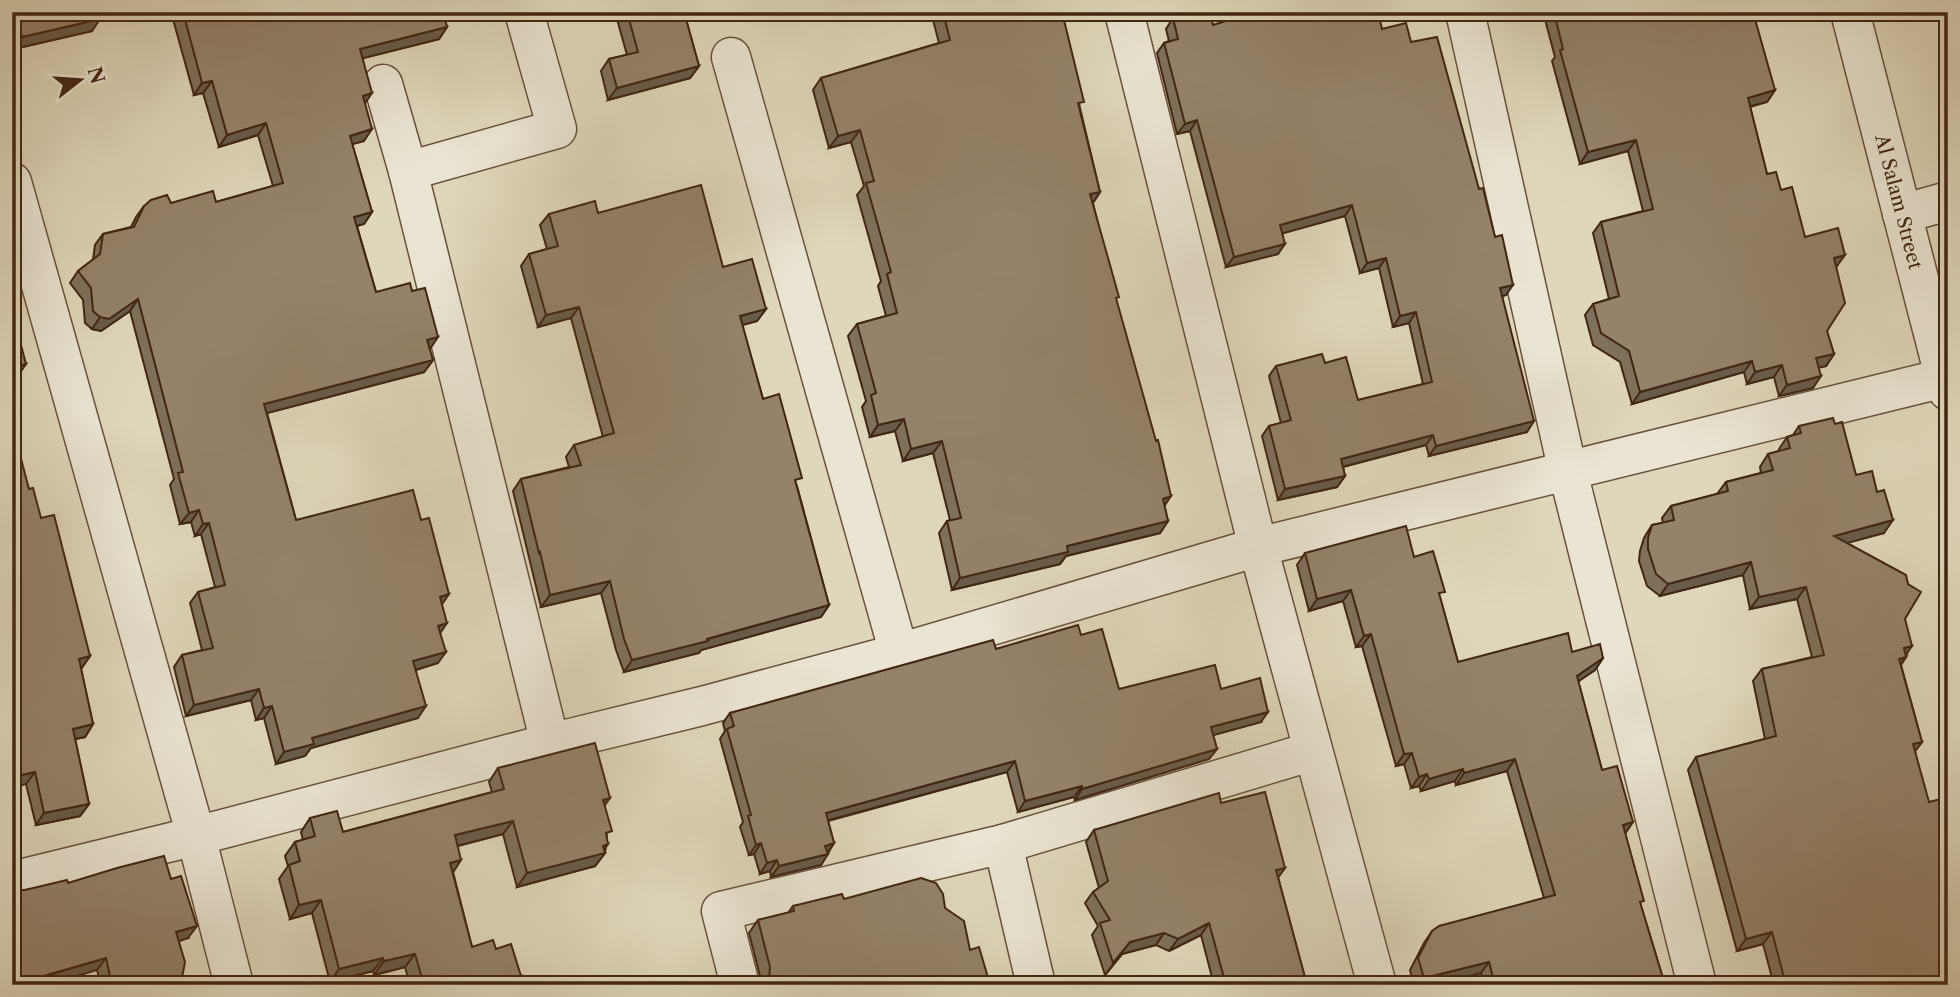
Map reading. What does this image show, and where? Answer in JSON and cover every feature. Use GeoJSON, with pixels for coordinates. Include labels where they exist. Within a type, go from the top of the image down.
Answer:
{"type":"FeatureCollection","features":[{"type":"Feature","properties":{"kind":"street"},"geometry":{"type":"LineString","coordinates":[[408,172],[557,129],[524,12]]}},
{"type":"Feature","properties":{"kind":"street"},"geometry":{"type":"LineString","coordinates":[[1124,12],[1258,547],[1377,985]]}},
{"type":"Feature","properties":{"kind":"street"},"geometry":{"type":"LineString","coordinates":[[1465,12],[1568,471],[1696,985]]}},
{"type":"Feature","properties":{"kind":"street","name":"Al Salam Street"},"geometry":{"type":"LineString","coordinates":[[1850,12],[1946,384]]}},
{"type":"Feature","properties":{"kind":"street"},"geometry":{"type":"LineString","coordinates":[[731,57],[899,653]]}},
{"type":"Feature","properties":{"kind":"street"},"geometry":{"type":"LineString","coordinates":[[383,84],[408,172],[550,743]]}},
{"type":"Feature","properties":{"kind":"street"},"geometry":{"type":"LineString","coordinates":[[12,182],[196,835],[234,985]]}},
{"type":"Feature","properties":{"kind":"street"},"geometry":{"type":"LineString","coordinates":[[1902,214],[1948,201]]}},
{"type":"Feature","properties":{"kind":"street"},"geometry":{"type":"LineString","coordinates":[[12,881],[702,706],[899,653],[1258,547],[1568,471],[1946,384]]}},
{"type":"Feature","properties":{"kind":"street"},"geometry":{"type":"LineString","coordinates":[[740,985],[721,911],[1003,844],[1313,751]]}},
{"type":"Feature","properties":{"kind":"street"},"geometry":{"type":"LineString","coordinates":[[1003,844],[1036,985]]}},
{"type":"Feature","properties":{"kind":"building"},"geometry":{"type":"Polygon","coordinates":[[[16,12],[99,12],[100,19],[22,37],[16,12]]]}},
{"type":"Feature","properties":{"kind":"building"},"geometry":{"type":"Polygon","coordinates":[[[183,12],[443,12],[447,27],[360,49],[372,93],[363,96],[372,129],[350,136],[372,212],[354,217],[376,292],[410,283],[412,291],[425,288],[438,337],[427,340],[433,360],[264,404],[296,520],[413,490],[421,520],[429,518],[449,594],[440,597],[447,623],[438,626],[446,652],[413,661],[426,706],[312,738],[314,744],[284,752],[272,706],[264,708],[259,689],[194,705],[182,655],[213,648],[198,592],[225,585],[209,523],[203,524],[199,510],[189,513],[178,473],[183,472],[138,299],[109,319],[100,317],[93,311],[91,288],[78,271],[100,254],[103,234],[134,227],[144,206],[151,200],[167,195],[171,203],[213,191],[216,202],[283,183],[266,123],[227,135],[212,81],[202,83],[183,12]]]}},
{"type":"Feature","properties":{"kind":"building"},"geometry":{"type":"Polygon","coordinates":[[[627,12],[684,12],[699,66],[617,88],[609,59],[638,52],[627,12]]]}},
{"type":"Feature","properties":{"kind":"building"},"geometry":{"type":"Polygon","coordinates":[[[943,12],[1062,12],[1084,102],[1078,103],[1100,192],[1090,194],[1171,496],[1163,499],[1168,521],[1067,546],[1068,552],[960,578],[947,521],[961,518],[942,441],[911,449],[904,419],[878,425],[871,395],[876,393],[857,324],[897,313],[887,274],[891,272],[866,183],[874,181],[860,130],[838,136],[821,78],[950,40],[943,12]]]}},
{"type":"Feature","properties":{"kind":"building"},"geometry":{"type":"Polygon","coordinates":[[[1210,12],[1213,25],[1255,12],[1378,12],[1382,29],[1406,23],[1411,42],[1437,37],[1479,189],[1483,188],[1495,237],[1502,235],[1513,285],[1500,288],[1534,421],[1436,446],[1433,435],[1341,459],[1345,476],[1285,489],[1269,426],[1291,420],[1276,366],[1322,354],[1325,363],[1346,357],[1358,400],[1432,382],[1416,312],[1400,316],[1386,258],[1367,263],[1352,205],[1280,225],[1285,244],[1234,257],[1197,120],[1185,124],[1164,43],[1178,39],[1173,18],[1210,12]]]}},
{"type":"Feature","properties":{"kind":"building"},"geometry":{"type":"Polygon","coordinates":[[[1554,12],[1723,12],[1725,19],[1753,12],[1775,90],[1748,98],[1767,174],[1776,172],[1781,190],[1792,187],[1805,237],[1838,228],[1845,255],[1834,258],[1845,303],[1827,331],[1834,354],[1816,358],[1821,376],[1787,385],[1782,365],[1755,372],[1752,361],[1640,392],[1629,351],[1601,333],[1593,304],[1619,296],[1601,222],[1653,209],[1636,140],[1588,152],[1560,50],[1563,49],[1554,12]]]}},
{"type":"Feature","properties":{"kind":"building"},"geometry":{"type":"Polygon","coordinates":[[[701,185],[723,267],[752,259],[766,309],[740,316],[763,399],[779,394],[802,478],[795,480],[829,605],[707,639],[708,641],[632,660],[610,581],[550,595],[539,553],[521,479],[581,465],[574,445],[614,433],[579,307],[546,315],[529,254],[558,246],[549,214],[595,201],[598,213],[701,185]]]}},
{"type":"Feature","properties":{"kind":"building"},"geometry":{"type":"Polygon","coordinates":[[[12,311],[26,364],[12,368],[12,311]]]}},
{"type":"Feature","properties":{"kind":"building"},"geometry":{"type":"Polygon","coordinates":[[[1833,418],[1835,424],[1842,422],[1856,475],[1872,471],[1877,492],[1884,490],[1893,520],[1834,536],[1906,575],[1908,584],[1921,592],[1905,619],[1912,646],[1904,648],[1906,657],[1899,659],[1922,742],[1913,744],[1929,802],[1945,798],[1948,808],[1948,985],[1786,985],[1772,932],[1746,939],[1696,757],[1776,736],[1762,669],[1824,655],[1806,587],[1759,597],[1751,562],[1668,584],[1656,574],[1648,549],[1652,525],[1674,520],[1671,506],[1728,491],[1726,482],[1773,470],[1768,454],[1790,448],[1787,437],[1801,433],[1799,426],[1833,418]]]}},
{"type":"Feature","properties":{"kind":"building"},"geometry":{"type":"Polygon","coordinates":[[[12,425],[29,489],[33,488],[41,518],[54,515],[90,656],[79,659],[93,724],[73,729],[89,804],[44,813],[35,772],[12,777],[12,425]]]}},
{"type":"Feature","properties":{"kind":"building"},"geometry":{"type":"Polygon","coordinates":[[[1406,526],[1414,557],[1433,551],[1445,592],[1439,593],[1458,662],[1568,633],[1572,652],[1600,644],[1603,658],[1577,676],[1602,770],[1617,766],[1633,822],[1623,825],[1644,901],[1640,902],[1665,985],[1495,985],[1489,962],[1424,978],[1418,958],[1432,931],[1439,926],[1555,895],[1515,759],[1464,773],[1463,769],[1429,779],[1427,774],[1419,777],[1412,753],[1404,754],[1371,634],[1364,636],[1351,590],[1317,599],[1305,553],[1406,526]]]}},
{"type":"Feature","properties":{"kind":"building"},"geometry":{"type":"Polygon","coordinates":[[[1078,625],[1081,635],[1102,629],[1119,689],[1215,665],[1221,689],[1260,678],[1268,712],[1211,727],[1217,749],[1082,789],[1082,786],[1025,801],[1015,761],[826,813],[834,843],[825,846],[828,854],[779,866],[777,860],[767,863],[761,843],[756,845],[748,816],[751,815],[727,729],[734,726],[730,713],[993,640],[996,649],[1078,625]]]}},
{"type":"Feature","properties":{"kind":"building"},"geometry":{"type":"Polygon","coordinates":[[[595,743],[610,798],[603,800],[612,831],[606,833],[608,844],[603,846],[605,853],[527,873],[513,821],[455,835],[461,860],[450,863],[472,947],[493,940],[496,949],[511,944],[521,976],[514,978],[515,985],[424,985],[415,954],[384,961],[383,958],[339,969],[321,900],[299,905],[289,865],[300,861],[295,842],[315,836],[310,818],[337,811],[343,832],[504,789],[498,768],[595,743]]]}},
{"type":"Feature","properties":{"kind":"building"},"geometry":{"type":"Polygon","coordinates":[[[1265,792],[1285,868],[1276,870],[1307,985],[1226,985],[1209,923],[1178,939],[1164,933],[1130,942],[1113,963],[1100,923],[1110,920],[1093,892],[1108,881],[1094,830],[1219,793],[1221,803],[1265,792]]]}},
{"type":"Feature","properties":{"kind":"building"},"geometry":{"type":"Polygon","coordinates":[[[164,856],[171,879],[181,876],[197,926],[176,932],[185,962],[181,983],[112,985],[106,958],[12,985],[12,889],[25,890],[67,880],[68,883],[164,856]]]}},
{"type":"Feature","properties":{"kind":"building"},"geometry":{"type":"Polygon","coordinates":[[[921,878],[936,883],[943,894],[945,908],[964,921],[970,950],[979,947],[989,981],[996,979],[997,985],[771,985],[770,967],[758,920],[794,911],[793,906],[842,894],[844,899],[921,878]]]}}]}
